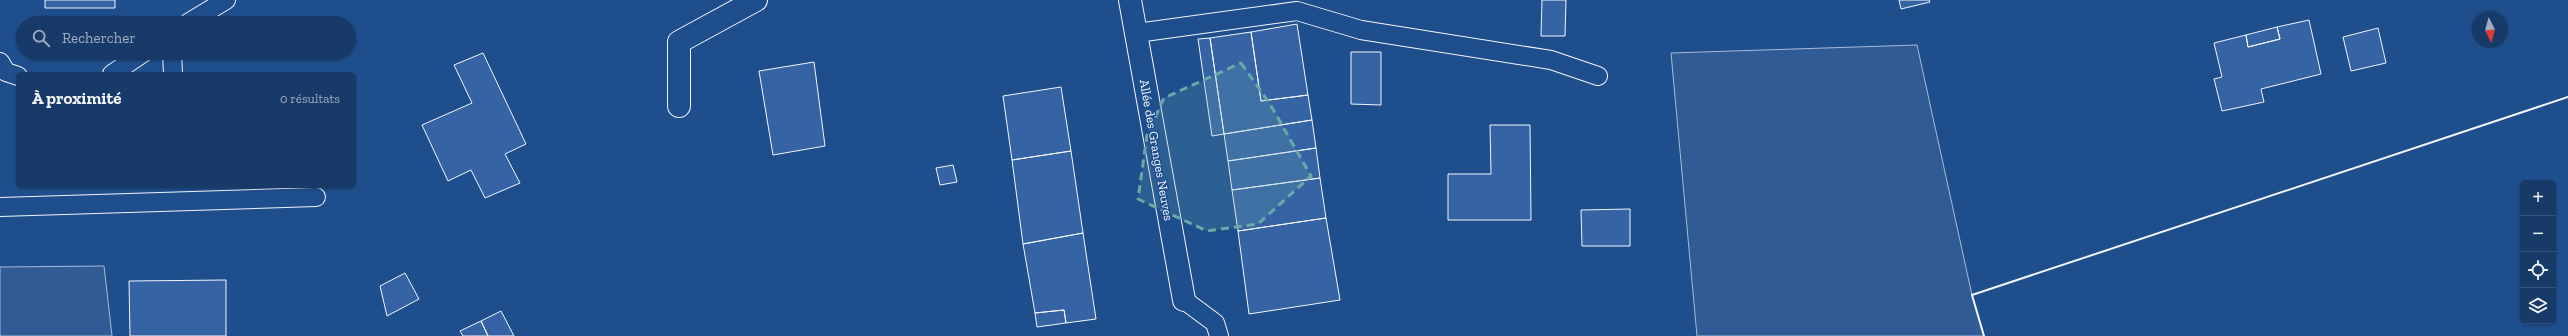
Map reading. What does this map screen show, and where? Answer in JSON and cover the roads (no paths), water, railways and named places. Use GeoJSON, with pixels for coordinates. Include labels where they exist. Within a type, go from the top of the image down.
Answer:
{"type":"FeatureCollection","features":[{"type":"Feature","properties":{"kind":"street"},"geometry":{"type":"LineString","coordinates":[[679,106],[679,42],[756,0]]}},
{"type":"Feature","properties":{"kind":"street","name":"Allée des Granges Neuves"},"geometry":{"type":"LineString","coordinates":[[1130,0],[1184,300]]}},
{"type":"Feature","properties":{"kind":"lane"},"geometry":{"type":"LineString","coordinates":[[200,16],[226,0]]}},
{"type":"Feature","properties":{"kind":"lane"},"geometry":{"type":"LineString","coordinates":[[1136,33],[1297,12],[1361,30],[1551,60],[1598,76]]}},
{"type":"Feature","properties":{"kind":"lane"},"geometry":{"type":"LineString","coordinates":[[115,72],[133,60]]}},
{"type":"Feature","properties":{"kind":"lane"},"geometry":{"type":"LineString","coordinates":[[172,60],[173,72]]}},
{"type":"Feature","properties":{"kind":"lane"},"geometry":{"type":"LineString","coordinates":[[0,62],[6,72],[16,75]]}},
{"type":"Feature","properties":{"kind":"lane"},"geometry":{"type":"LineString","coordinates":[[0,207],[178,194],[316,197]]}},
{"type":"Feature","properties":{"kind":"lane"},"geometry":{"type":"LineString","coordinates":[[1184,300],[1215,323],[1219,336]]}}]}
